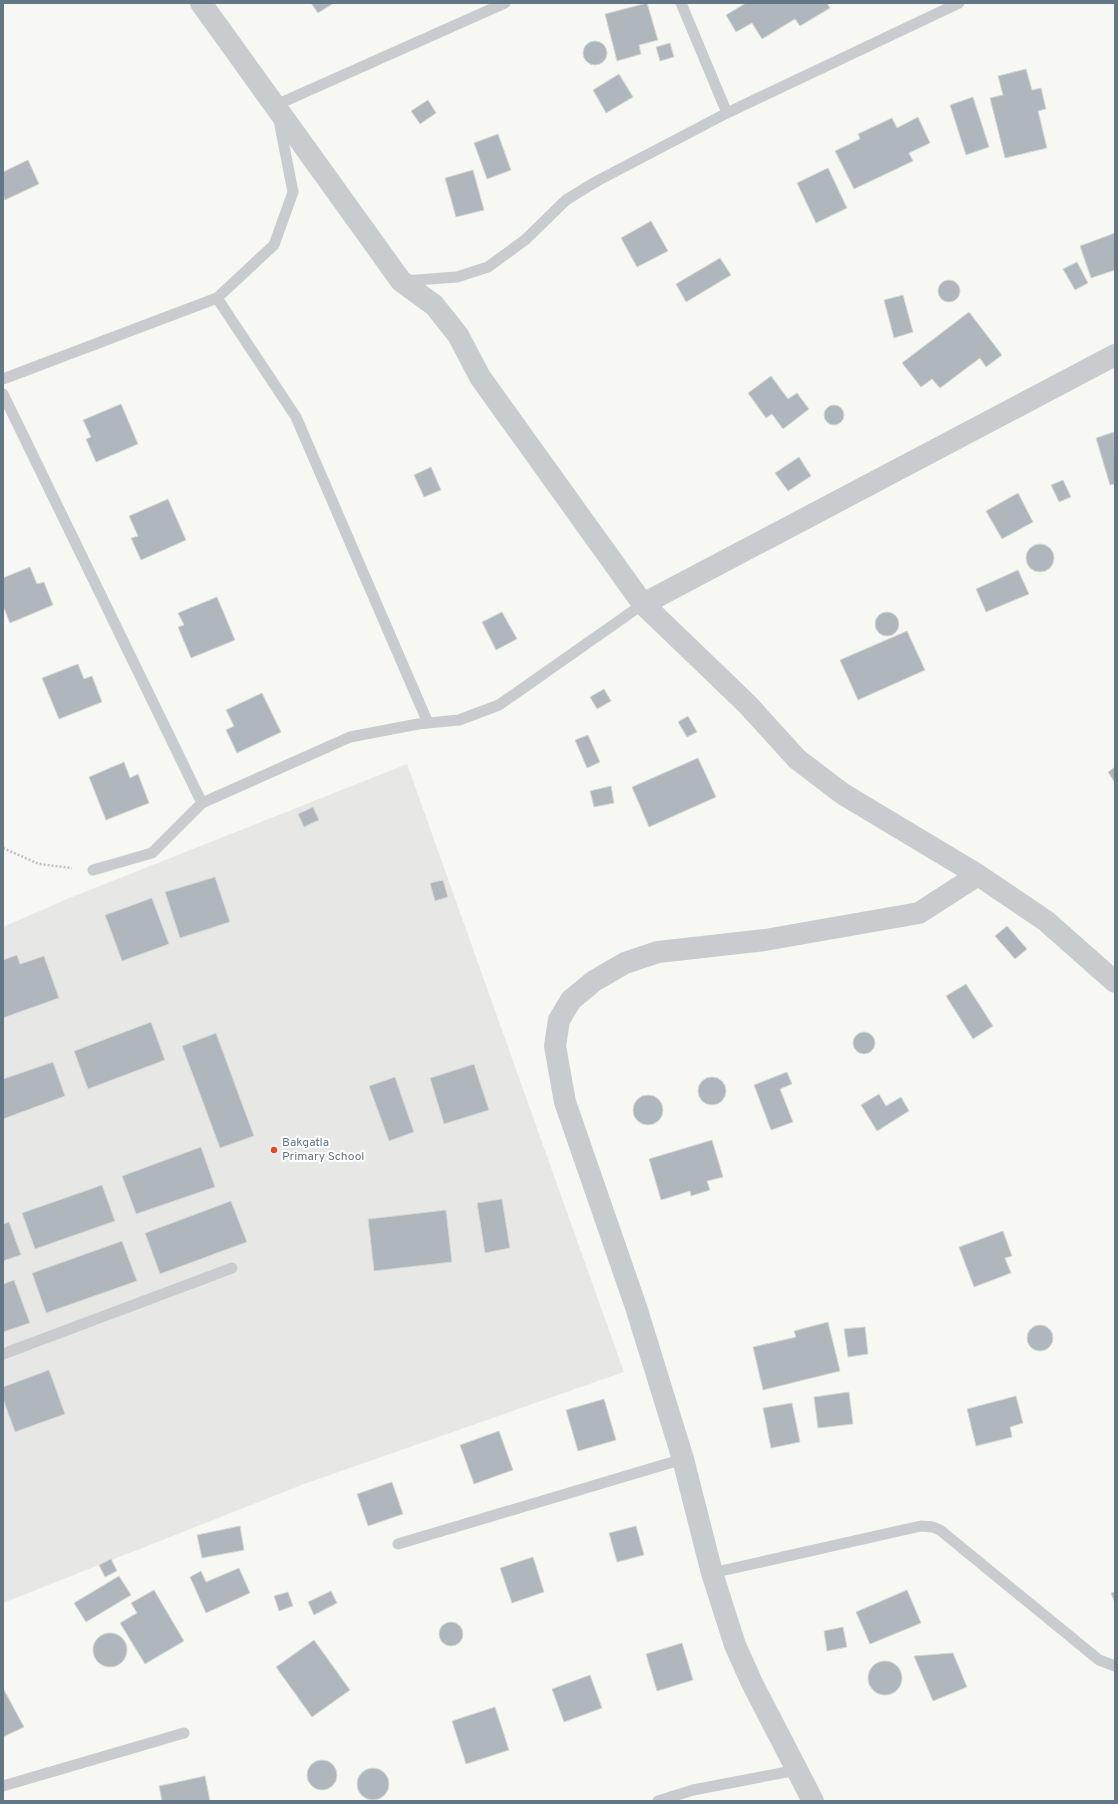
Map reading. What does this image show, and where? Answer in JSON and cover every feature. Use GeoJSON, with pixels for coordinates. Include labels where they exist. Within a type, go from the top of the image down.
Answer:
{"type":"FeatureCollection","features":[{"type":"Feature","properties":{"kind":"street"},"geometry":{"type":"LineString","coordinates":[[201,3],[276,105],[401,281],[434,305],[458,335],[480,377],[644,604],[747,704],[797,759],[843,794],[978,875],[1107,963],[1115,982]]}},
{"type":"Feature","properties":{"kind":"street"},"geometry":{"type":"LineString","coordinates":[[644,604],[1115,355]]}},
{"type":"Feature","properties":{"kind":"street"},"geometry":{"type":"LineString","coordinates":[[814,1801],[752,1683],[735,1645],[712,1573],[683,1459],[636,1307],[565,1102],[555,1046],[559,1020],[571,1000],[594,981],[625,964],[658,952],[765,940],[919,913],[978,875]]}},
{"type":"Feature","properties":{"kind":"lane"},"geometry":{"type":"LineString","coordinates":[[3,379],[217,298],[274,245],[293,192],[276,105],[505,3]]}},
{"type":"Feature","properties":{"kind":"lane"},"geometry":{"type":"LineString","coordinates":[[681,3],[727,113]]}},
{"type":"Feature","properties":{"kind":"lane"},"geometry":{"type":"LineString","coordinates":[[401,281],[457,277],[488,267],[525,240],[566,200],[598,181],[727,113],[960,3]]}},
{"type":"Feature","properties":{"kind":"lane"},"geometry":{"type":"LineString","coordinates":[[217,298],[296,417],[428,723]]}},
{"type":"Feature","properties":{"kind":"lane"},"geometry":{"type":"LineString","coordinates":[[3,394],[202,803]]}},
{"type":"Feature","properties":{"kind":"lane"},"geometry":{"type":"LineString","coordinates":[[93,870],[152,853],[202,803],[350,738],[428,723],[459,720],[499,705],[644,604]]}},
{"type":"Feature","properties":{"kind":"lane"},"geometry":{"type":"LineString","coordinates":[[3,1354],[232,1268]]}},
{"type":"Feature","properties":{"kind":"lane"},"geometry":{"type":"LineString","coordinates":[[398,1544],[683,1459]]}},
{"type":"Feature","properties":{"kind":"lane"},"geometry":{"type":"LineString","coordinates":[[712,1573],[921,1526],[933,1527],[940,1530],[1099,1660],[1115,1666]]}},
{"type":"Feature","properties":{"kind":"lane"},"geometry":{"type":"LineString","coordinates":[[3,1786],[184,1733]]}},
{"type":"Feature","properties":{"kind":"lane"},"geometry":{"type":"LineString","coordinates":[[658,1801],[693,1790],[797,1770]]}},
{"type":"Feature","properties":{"kind":"path"},"geometry":{"type":"LineString","coordinates":[[3,848],[39,864],[93,870]]}},
{"type":"Feature","properties":{"kind":"shaded area","name":"Bakgatla Primary School"},"geometry":{"type":"Polygon","coordinates":[[[407,764],[624,1372],[304,1484],[3,1603],[3,927],[67,899],[407,764]]]}},
{"type":"Feature","properties":{"kind":"building"},"geometry":{"type":"Polygon","coordinates":[[[311,3],[334,3],[318,13],[311,3]]]}},
{"type":"Feature","properties":{"kind":"building"},"geometry":{"type":"Polygon","coordinates":[[[647,3],[658,40],[639,45],[641,54],[617,61],[605,14],[647,3]]]}},
{"type":"Feature","properties":{"kind":"building"},"geometry":{"type":"Polygon","coordinates":[[[746,3],[827,3],[830,8],[800,26],[795,19],[762,39],[752,23],[736,32],[726,15],[746,3]]]}},
{"type":"Feature","properties":{"kind":"building"},"geometry":{"type":"Polygon","coordinates":[[[595,41],[600,42],[606,48],[606,58],[600,64],[595,65],[590,64],[584,58],[583,53],[584,48],[590,42],[595,41]]]}},
{"type":"Feature","properties":{"kind":"building"},"geometry":{"type":"Polygon","coordinates":[[[670,43],[674,57],[660,61],[656,47],[670,43]]]}},
{"type":"Feature","properties":{"kind":"building"},"geometry":{"type":"Polygon","coordinates":[[[1026,69],[1032,90],[1041,88],[1046,109],[1038,111],[1047,148],[1005,158],[990,98],[1003,95],[998,76],[1026,69]]]}},
{"type":"Feature","properties":{"kind":"building"},"geometry":{"type":"Polygon","coordinates":[[[619,74],[633,97],[606,113],[593,90],[619,74]]]}},
{"type":"Feature","properties":{"kind":"building"},"geometry":{"type":"Polygon","coordinates":[[[973,97],[989,147],[966,155],[950,105],[973,97]]]}},
{"type":"Feature","properties":{"kind":"building"},"geometry":{"type":"Polygon","coordinates":[[[428,100],[436,113],[420,124],[411,111],[428,100]]]}},
{"type":"Feature","properties":{"kind":"building"},"geometry":{"type":"Polygon","coordinates":[[[918,117],[930,143],[909,153],[913,161],[854,189],[835,151],[860,139],[858,134],[892,118],[897,128],[918,117]]]}},
{"type":"Feature","properties":{"kind":"building"},"geometry":{"type":"Polygon","coordinates":[[[498,134],[511,170],[487,179],[474,143],[498,134]]]}},
{"type":"Feature","properties":{"kind":"building"},"geometry":{"type":"Polygon","coordinates":[[[28,160],[39,184],[5,200],[3,196],[3,172],[28,160]]]}},
{"type":"Feature","properties":{"kind":"building"},"geometry":{"type":"Polygon","coordinates":[[[828,168],[847,208],[816,223],[797,183],[828,168]]]}},
{"type":"Feature","properties":{"kind":"building"},"geometry":{"type":"Polygon","coordinates":[[[473,170],[484,210],[456,217],[445,178],[473,170]]]}},
{"type":"Feature","properties":{"kind":"building"},"geometry":{"type":"Polygon","coordinates":[[[651,221],[668,251],[637,267],[621,238],[651,221]]]}},
{"type":"Feature","properties":{"kind":"building"},"geometry":{"type":"Polygon","coordinates":[[[1115,233],[1115,270],[1091,278],[1080,246],[1115,233]]]}},
{"type":"Feature","properties":{"kind":"building"},"geometry":{"type":"Polygon","coordinates":[[[720,258],[731,275],[686,302],[676,284],[720,258]]]}},
{"type":"Feature","properties":{"kind":"building"},"geometry":{"type":"Polygon","coordinates":[[[1077,262],[1088,283],[1075,290],[1063,269],[1077,262]]]}},
{"type":"Feature","properties":{"kind":"building"},"geometry":{"type":"Polygon","coordinates":[[[949,280],[953,281],[959,287],[959,295],[953,301],[949,302],[945,301],[939,295],[938,291],[939,287],[945,281],[949,280]]]}},
{"type":"Feature","properties":{"kind":"building"},"geometry":{"type":"Polygon","coordinates":[[[903,295],[913,332],[894,338],[884,300],[903,295]]]}},
{"type":"Feature","properties":{"kind":"building"},"geometry":{"type":"Polygon","coordinates":[[[969,312],[1002,355],[986,367],[980,358],[940,388],[932,379],[921,387],[902,363],[969,312]]]}},
{"type":"Feature","properties":{"kind":"building"},"geometry":{"type":"Polygon","coordinates":[[[771,376],[788,399],[797,393],[809,409],[783,429],[772,414],[766,418],[748,393],[771,376]]]}},
{"type":"Feature","properties":{"kind":"building"},"geometry":{"type":"Polygon","coordinates":[[[121,404],[138,444],[96,462],[86,439],[91,437],[83,420],[121,404]]]}},
{"type":"Feature","properties":{"kind":"building"},"geometry":{"type":"Polygon","coordinates":[[[834,405],[841,408],[844,415],[841,422],[834,425],[827,422],[824,415],[827,408],[834,405]]]}},
{"type":"Feature","properties":{"kind":"building"},"geometry":{"type":"Polygon","coordinates":[[[1114,432],[1115,484],[1110,485],[1096,438],[1114,432]]]}},
{"type":"Feature","properties":{"kind":"building"},"geometry":{"type":"Polygon","coordinates":[[[799,457],[811,476],[788,491],[775,473],[799,457]]]}},
{"type":"Feature","properties":{"kind":"building"},"geometry":{"type":"Polygon","coordinates":[[[431,467],[441,490],[424,497],[414,475],[431,467]]]}},
{"type":"Feature","properties":{"kind":"building"},"geometry":{"type":"Polygon","coordinates":[[[1063,480],[1071,497],[1059,502],[1051,485],[1063,480]]]}},
{"type":"Feature","properties":{"kind":"building"},"geometry":{"type":"Polygon","coordinates":[[[1018,493],[1033,522],[1002,539],[986,511],[1018,493]]]}},
{"type":"Feature","properties":{"kind":"building"},"geometry":{"type":"Polygon","coordinates":[[[168,499],[186,540],[141,560],[131,538],[138,536],[129,516],[168,499]]]}},
{"type":"Feature","properties":{"kind":"building"},"geometry":{"type":"Polygon","coordinates":[[[1040,544],[1050,548],[1054,558],[1050,568],[1040,572],[1030,568],[1026,558],[1030,548],[1040,544]]]}},
{"type":"Feature","properties":{"kind":"building"},"geometry":{"type":"Polygon","coordinates":[[[30,567],[37,584],[44,582],[53,605],[10,623],[3,606],[3,578],[30,567]]]}},
{"type":"Feature","properties":{"kind":"building"},"geometry":{"type":"Polygon","coordinates":[[[1018,570],[1029,594],[986,612],[976,589],[1018,570]]]}},
{"type":"Feature","properties":{"kind":"building"},"geometry":{"type":"Polygon","coordinates":[[[217,597],[235,640],[191,658],[178,627],[184,625],[178,613],[217,597]]]}},
{"type":"Feature","properties":{"kind":"building"},"geometry":{"type":"Polygon","coordinates":[[[502,612],[517,639],[496,650],[482,622],[502,612]]]}},
{"type":"Feature","properties":{"kind":"building"},"geometry":{"type":"Polygon","coordinates":[[[887,612],[896,615],[899,624],[896,633],[887,636],[878,633],[875,624],[878,615],[887,612]]]}},
{"type":"Feature","properties":{"kind":"building"},"geometry":{"type":"Polygon","coordinates":[[[907,631],[925,670],[858,700],[840,660],[907,631]]]}},
{"type":"Feature","properties":{"kind":"building"},"geometry":{"type":"Polygon","coordinates":[[[78,664],[84,679],[92,676],[102,702],[59,719],[42,678],[78,664]]]}},
{"type":"Feature","properties":{"kind":"building"},"geometry":{"type":"Polygon","coordinates":[[[604,689],[611,701],[597,709],[590,697],[604,689]]]}},
{"type":"Feature","properties":{"kind":"building"},"geometry":{"type":"Polygon","coordinates":[[[262,693],[281,732],[237,753],[226,730],[234,726],[226,710],[262,693]]]}},
{"type":"Feature","properties":{"kind":"building"},"geometry":{"type":"Polygon","coordinates":[[[688,716],[697,732],[687,737],[678,722],[688,716]]]}},
{"type":"Feature","properties":{"kind":"building"},"geometry":{"type":"Polygon","coordinates":[[[588,735],[600,762],[587,768],[575,740],[588,735]]]}},
{"type":"Feature","properties":{"kind":"building"},"geometry":{"type":"Polygon","coordinates":[[[698,758],[716,797],[649,827],[632,787],[698,758]]]}},
{"type":"Feature","properties":{"kind":"building"},"geometry":{"type":"Polygon","coordinates":[[[124,762],[130,778],[138,774],[149,803],[106,820],[89,777],[124,762]]]}},
{"type":"Feature","properties":{"kind":"building"},"geometry":{"type":"Polygon","coordinates":[[[1115,767],[1115,783],[1108,772],[1115,767]]]}},
{"type":"Feature","properties":{"kind":"building"},"geometry":{"type":"Polygon","coordinates":[[[611,786],[614,803],[594,807],[590,791],[611,786]]]}},
{"type":"Feature","properties":{"kind":"building"},"geometry":{"type":"Polygon","coordinates":[[[313,807],[319,820],[304,827],[298,814],[313,807]]]}},
{"type":"Feature","properties":{"kind":"building"},"geometry":{"type":"Polygon","coordinates":[[[215,877],[230,922],[180,938],[165,892],[215,877]]]}},
{"type":"Feature","properties":{"kind":"building"},"geometry":{"type":"Polygon","coordinates":[[[443,880],[448,897],[435,901],[430,883],[443,880]]]}},
{"type":"Feature","properties":{"kind":"building"},"geometry":{"type":"Polygon","coordinates":[[[152,898],[169,944],[122,961],[105,915],[152,898]]]}},
{"type":"Feature","properties":{"kind":"building"},"geometry":{"type":"Polygon","coordinates":[[[1007,926],[1027,949],[1015,959],[995,936],[1007,926]]]}},
{"type":"Feature","properties":{"kind":"building"},"geometry":{"type":"Polygon","coordinates":[[[17,955],[20,964],[44,956],[59,998],[3,1018],[3,960],[17,955]]]}},
{"type":"Feature","properties":{"kind":"building"},"geometry":{"type":"Polygon","coordinates":[[[966,984],[993,1026],[973,1039],[946,996],[966,984]]]}},
{"type":"Feature","properties":{"kind":"building"},"geometry":{"type":"Polygon","coordinates":[[[151,1022],[165,1060],[88,1089],[74,1051],[151,1022]]]}},
{"type":"Feature","properties":{"kind":"building"},"geometry":{"type":"Polygon","coordinates":[[[864,1032],[872,1035],[875,1043],[872,1051],[864,1054],[856,1051],[853,1043],[856,1035],[864,1032]]]}},
{"type":"Feature","properties":{"kind":"building"},"geometry":{"type":"Polygon","coordinates":[[[216,1033],[254,1136],[220,1148],[182,1046],[216,1033]]]}},
{"type":"Feature","properties":{"kind":"building"},"geometry":{"type":"Polygon","coordinates":[[[53,1062],[65,1096],[3,1119],[3,1079],[53,1062]]]}},
{"type":"Feature","properties":{"kind":"building"},"geometry":{"type":"Polygon","coordinates":[[[474,1064],[489,1110],[444,1124],[430,1078],[474,1064]]]}},
{"type":"Feature","properties":{"kind":"building"},"geometry":{"type":"Polygon","coordinates":[[[787,1072],[792,1084],[780,1089],[793,1122],[771,1130],[754,1085],[787,1072]]]}},
{"type":"Feature","properties":{"kind":"building"},"geometry":{"type":"Polygon","coordinates":[[[395,1077],[414,1132],[389,1141],[369,1086],[395,1077]]]}},
{"type":"Feature","properties":{"kind":"building"},"geometry":{"type":"Polygon","coordinates":[[[712,1077],[722,1081],[726,1091],[722,1101],[712,1105],[702,1101],[698,1091],[702,1081],[712,1077]]]}},
{"type":"Feature","properties":{"kind":"building"},"geometry":{"type":"Polygon","coordinates":[[[879,1094],[886,1106],[901,1097],[909,1111],[877,1131],[861,1105],[879,1094]]]}},
{"type":"Feature","properties":{"kind":"building"},"geometry":{"type":"Polygon","coordinates":[[[648,1095],[659,1099],[663,1110],[659,1121],[648,1125],[637,1121],[633,1110],[637,1099],[648,1095]]]}},
{"type":"Feature","properties":{"kind":"building"},"geometry":{"type":"Polygon","coordinates":[[[712,1140],[723,1177],[707,1181],[710,1190],[691,1196],[690,1191],[661,1200],[649,1159],[712,1140]]]}},
{"type":"Feature","properties":{"kind":"building"},"geometry":{"type":"Polygon","coordinates":[[[201,1147],[215,1187],[136,1214],[122,1176],[201,1147]]]}},
{"type":"Feature","properties":{"kind":"building"},"geometry":{"type":"Polygon","coordinates":[[[102,1185],[115,1221],[35,1249],[22,1213],[102,1185]]]}},
{"type":"Feature","properties":{"kind":"building"},"geometry":{"type":"Polygon","coordinates":[[[502,1199],[510,1248],[485,1253],[477,1203],[502,1199]]]}},
{"type":"Feature","properties":{"kind":"building"},"geometry":{"type":"Polygon","coordinates":[[[231,1201],[247,1242],[160,1274],[145,1233],[231,1201]]]}},
{"type":"Feature","properties":{"kind":"building"},"geometry":{"type":"Polygon","coordinates":[[[446,1210],[452,1262],[374,1271],[368,1219],[446,1210]]]}},
{"type":"Feature","properties":{"kind":"building"},"geometry":{"type":"Polygon","coordinates":[[[9,1222],[21,1255],[3,1261],[3,1224],[9,1222]]]}},
{"type":"Feature","properties":{"kind":"building"},"geometry":{"type":"Polygon","coordinates":[[[1003,1231],[1012,1256],[1005,1258],[1011,1273],[974,1287],[959,1247],[1003,1231]]]}},
{"type":"Feature","properties":{"kind":"building"},"geometry":{"type":"Polygon","coordinates":[[[122,1241],[137,1281],[46,1313],[32,1273],[122,1241]]]}},
{"type":"Feature","properties":{"kind":"building"},"geometry":{"type":"Polygon","coordinates":[[[14,1280],[30,1323],[3,1332],[3,1284],[14,1280]]]}},
{"type":"Feature","properties":{"kind":"building"},"geometry":{"type":"Polygon","coordinates":[[[828,1322],[840,1371],[763,1390],[753,1347],[796,1337],[794,1331],[828,1322]]]}},
{"type":"Feature","properties":{"kind":"building"},"geometry":{"type":"Polygon","coordinates":[[[1040,1325],[1049,1329],[1053,1338],[1049,1347],[1040,1351],[1031,1347],[1027,1338],[1031,1329],[1040,1325]]]}},
{"type":"Feature","properties":{"kind":"building"},"geometry":{"type":"Polygon","coordinates":[[[865,1327],[868,1354],[848,1357],[844,1329],[865,1327]]]}},
{"type":"Feature","properties":{"kind":"building"},"geometry":{"type":"Polygon","coordinates":[[[49,1370],[65,1414],[15,1432],[3,1399],[3,1387],[49,1370]]]}},
{"type":"Feature","properties":{"kind":"building"},"geometry":{"type":"Polygon","coordinates":[[[849,1392],[853,1424],[818,1428],[814,1397],[849,1392]]]}},
{"type":"Feature","properties":{"kind":"building"},"geometry":{"type":"Polygon","coordinates":[[[1016,1396],[1023,1423],[1010,1427],[1012,1437],[976,1446],[967,1409],[1016,1396]]]}},
{"type":"Feature","properties":{"kind":"building"},"geometry":{"type":"Polygon","coordinates":[[[604,1399],[616,1440],[578,1451],[566,1410],[604,1399]]]}},
{"type":"Feature","properties":{"kind":"building"},"geometry":{"type":"Polygon","coordinates":[[[792,1403],[800,1442],[771,1448],[763,1408],[792,1403]]]}},
{"type":"Feature","properties":{"kind":"building"},"geometry":{"type":"Polygon","coordinates":[[[499,1431],[513,1470],[474,1484],[460,1445],[499,1431]]]}},
{"type":"Feature","properties":{"kind":"building"},"geometry":{"type":"Polygon","coordinates":[[[392,1482],[403,1514],[368,1526],[357,1494],[392,1482]]]}},
{"type":"Feature","properties":{"kind":"building"},"geometry":{"type":"Polygon","coordinates":[[[240,1526],[244,1550],[202,1558],[197,1535],[240,1526]]]}},
{"type":"Feature","properties":{"kind":"building"},"geometry":{"type":"Polygon","coordinates":[[[636,1526],[644,1555],[617,1562],[609,1533],[636,1526]]]}},
{"type":"Feature","properties":{"kind":"building"},"geometry":{"type":"Polygon","coordinates":[[[533,1557],[544,1592],[512,1603],[500,1568],[533,1557]]]}},
{"type":"Feature","properties":{"kind":"building"},"geometry":{"type":"Polygon","coordinates":[[[111,1559],[117,1571],[105,1577],[99,1565],[111,1559]]]}},
{"type":"Feature","properties":{"kind":"building"},"geometry":{"type":"Polygon","coordinates":[[[239,1568],[250,1593],[206,1613],[190,1577],[201,1571],[206,1582],[239,1568]]]}},
{"type":"Feature","properties":{"kind":"building"},"geometry":{"type":"Polygon","coordinates":[[[119,1576],[131,1595],[86,1622],[74,1603],[119,1576]]]}},
{"type":"Feature","properties":{"kind":"building"},"geometry":{"type":"Polygon","coordinates":[[[154,1590],[184,1641],[145,1664],[120,1623],[137,1613],[131,1603],[154,1590]]]}},
{"type":"Feature","properties":{"kind":"building"},"geometry":{"type":"Polygon","coordinates":[[[907,1590],[921,1623],[870,1644],[856,1612],[907,1590]]]}},
{"type":"Feature","properties":{"kind":"building"},"geometry":{"type":"Polygon","coordinates":[[[331,1591],[337,1603],[314,1615],[308,1602],[331,1591]]]}},
{"type":"Feature","properties":{"kind":"building"},"geometry":{"type":"Polygon","coordinates":[[[288,1592],[293,1606],[279,1611],[274,1596],[288,1592]]]}},
{"type":"Feature","properties":{"kind":"building"},"geometry":{"type":"Polygon","coordinates":[[[1115,1592],[1115,1603],[1111,1593],[1115,1592]]]}},
{"type":"Feature","properties":{"kind":"building"},"geometry":{"type":"Polygon","coordinates":[[[446,1622],[456,1622],[463,1629],[463,1639],[456,1646],[446,1646],[439,1639],[439,1629],[446,1622]]]}},
{"type":"Feature","properties":{"kind":"building"},"geometry":{"type":"Polygon","coordinates":[[[843,1627],[847,1647],[827,1651],[824,1631],[843,1627]]]}},
{"type":"Feature","properties":{"kind":"building"},"geometry":{"type":"Polygon","coordinates":[[[107,1633],[113,1633],[122,1638],[126,1644],[126,1656],[122,1662],[113,1667],[107,1667],[98,1662],[93,1653],[93,1647],[98,1638],[107,1633]]]}},
{"type":"Feature","properties":{"kind":"building"},"geometry":{"type":"Polygon","coordinates":[[[314,1640],[350,1690],[312,1717],[276,1667],[314,1640]]]}},
{"type":"Feature","properties":{"kind":"building"},"geometry":{"type":"Polygon","coordinates":[[[682,1643],[693,1680],[657,1691],[646,1654],[682,1643]]]}},
{"type":"Feature","properties":{"kind":"building"},"geometry":{"type":"Polygon","coordinates":[[[953,1653],[967,1687],[933,1701],[914,1656],[953,1653]]]}},
{"type":"Feature","properties":{"kind":"building"},"geometry":{"type":"Polygon","coordinates":[[[885,1661],[897,1666],[902,1678],[897,1690],[885,1695],[873,1690],[868,1678],[873,1666],[885,1661]]]}},
{"type":"Feature","properties":{"kind":"building"},"geometry":{"type":"Polygon","coordinates":[[[590,1675],[602,1708],[564,1722],[552,1689],[590,1675]]]}},
{"type":"Feature","properties":{"kind":"building"},"geometry":{"type":"Polygon","coordinates":[[[3,1688],[24,1727],[3,1737],[3,1688]]]}},
{"type":"Feature","properties":{"kind":"building"},"geometry":{"type":"Polygon","coordinates":[[[495,1707],[509,1750],[466,1764],[452,1721],[495,1707]]]}},
{"type":"Feature","properties":{"kind":"building"},"geometry":{"type":"Polygon","coordinates":[[[322,1760],[333,1764],[337,1775],[333,1786],[322,1790],[311,1786],[307,1775],[311,1764],[322,1760]]]}},
{"type":"Feature","properties":{"kind":"building"},"geometry":{"type":"Polygon","coordinates":[[[370,1768],[376,1768],[386,1775],[389,1784],[388,1790],[382,1797],[376,1800],[370,1800],[360,1793],[357,1787],[357,1781],[364,1771],[370,1768]]]}},
{"type":"Feature","properties":{"kind":"building"},"geometry":{"type":"Polygon","coordinates":[[[205,1776],[210,1801],[162,1801],[159,1786],[205,1776]]]}},
{"type":"Feature","properties":{"kind":"place","name":"Bakgatla Primary School"},"geometry":{"type":"Point","coordinates":[274,1150]}}]}
